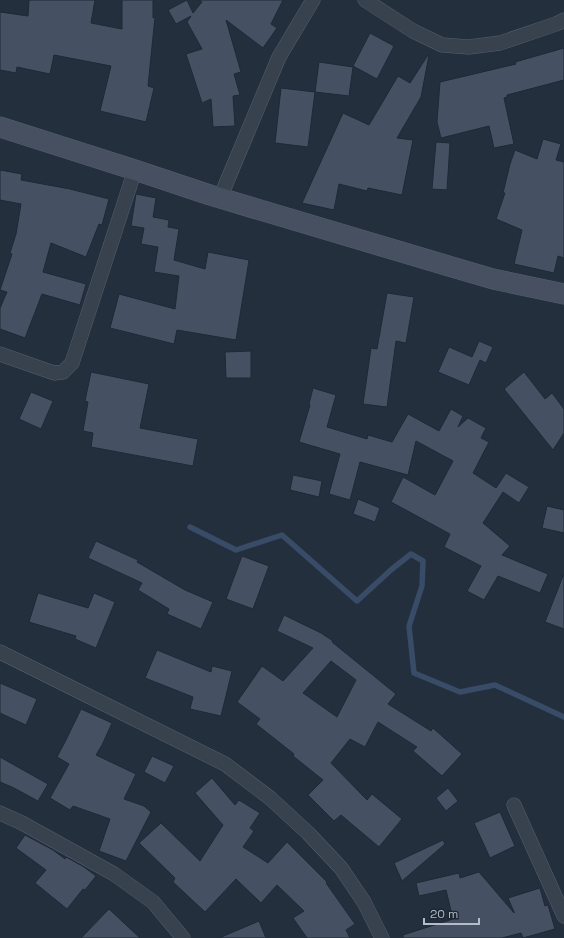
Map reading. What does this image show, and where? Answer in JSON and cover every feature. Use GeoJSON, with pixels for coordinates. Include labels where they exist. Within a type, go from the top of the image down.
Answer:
{"type":"FeatureCollection","features":[{"type":"Feature","properties":{"kind":"street"},"geometry":{"type":"LineString","coordinates":[[220,198],[279,57],[313,0]]}},
{"type":"Feature","properties":{"kind":"street"},"geometry":{"type":"LineString","coordinates":[[366,0],[413,31],[442,45],[469,47],[500,43],[564,20]]}},
{"type":"Feature","properties":{"kind":"street"},"geometry":{"type":"LineString","coordinates":[[0,127],[220,198],[452,267],[493,279],[564,294]]}},
{"type":"Feature","properties":{"kind":"street"},"geometry":{"type":"LineString","coordinates":[[0,354],[54,373],[63,372],[72,363],[135,170]]}},
{"type":"Feature","properties":{"kind":"street"},"geometry":{"type":"LineString","coordinates":[[0,652],[225,764],[248,781],[270,798],[308,833],[341,868],[364,902],[382,938]]}},
{"type":"Feature","properties":{"kind":"street"},"geometry":{"type":"LineString","coordinates":[[514,805],[564,916]]}},
{"type":"Feature","properties":{"kind":"street"},"geometry":{"type":"LineString","coordinates":[[0,813],[22,823],[114,874],[153,902],[183,938]]}},
{"type":"Feature","properties":{"kind":"building"},"geometry":{"type":"Polygon","coordinates":[[[29,0],[95,0],[91,23],[122,29],[122,0],[153,0],[153,18],[155,17],[148,86],[154,88],[146,122],[100,111],[111,66],[54,55],[50,74],[17,67],[16,73],[0,70],[0,12],[28,16],[29,0]]]}},
{"type":"Feature","properties":{"kind":"building"},"geometry":{"type":"Polygon","coordinates":[[[187,0],[193,13],[202,2],[199,0],[283,0],[271,24],[277,28],[263,48],[226,20],[241,72],[234,74],[240,95],[233,96],[235,126],[213,127],[211,99],[202,103],[186,54],[202,49],[187,22],[191,16],[176,24],[168,10],[187,0]]]}},
{"type":"Feature","properties":{"kind":"building"},"geometry":{"type":"Polygon","coordinates":[[[370,33],[394,46],[377,79],[353,66],[370,33]]]}},
{"type":"Feature","properties":{"kind":"building"},"geometry":{"type":"Polygon","coordinates":[[[564,48],[564,80],[507,95],[507,97],[504,98],[514,144],[494,148],[489,126],[441,138],[437,122],[440,82],[516,64],[515,62],[564,48]]]}},
{"type":"Feature","properties":{"kind":"building"},"geometry":{"type":"Polygon","coordinates":[[[428,55],[421,97],[397,138],[413,140],[402,195],[368,188],[367,191],[339,184],[334,210],[302,203],[343,113],[369,125],[398,76],[410,83],[428,55]]]}},
{"type":"Feature","properties":{"kind":"building"},"geometry":{"type":"Polygon","coordinates":[[[319,62],[353,67],[349,96],[315,92],[319,62]]]}},
{"type":"Feature","properties":{"kind":"building"},"geometry":{"type":"Polygon","coordinates":[[[281,88],[315,92],[308,147],[275,143],[281,88]]]}},
{"type":"Feature","properties":{"kind":"building"},"geometry":{"type":"Polygon","coordinates":[[[543,139],[561,144],[556,160],[564,162],[564,258],[558,256],[554,273],[514,264],[522,230],[496,219],[505,193],[503,193],[515,150],[537,159],[543,139]]]}},
{"type":"Feature","properties":{"kind":"building"},"geometry":{"type":"Polygon","coordinates":[[[436,142],[450,143],[447,190],[432,189],[436,142]]]}},
{"type":"Feature","properties":{"kind":"building"},"geometry":{"type":"Polygon","coordinates":[[[0,170],[22,174],[21,180],[70,189],[109,199],[102,225],[99,224],[86,257],[51,243],[43,272],[86,284],[80,305],[42,294],[25,338],[0,329],[0,308],[7,292],[0,290],[12,254],[10,253],[16,234],[21,204],[0,200],[0,170]]]}},
{"type":"Feature","properties":{"kind":"building"},"geometry":{"type":"Polygon","coordinates":[[[136,194],[156,198],[153,217],[169,220],[168,227],[179,229],[174,260],[205,269],[208,252],[249,260],[236,340],[177,330],[174,344],[110,328],[119,294],[175,309],[179,276],[154,272],[158,247],[141,244],[144,228],[131,226],[136,194]]]}},
{"type":"Feature","properties":{"kind":"building"},"geometry":{"type":"Polygon","coordinates":[[[387,293],[414,297],[406,343],[396,341],[387,407],[363,404],[371,348],[377,349],[387,293]]]}},
{"type":"Feature","properties":{"kind":"building"},"geometry":{"type":"Polygon","coordinates":[[[479,341],[493,347],[486,363],[480,360],[469,385],[438,372],[449,347],[472,357],[479,341]]]}},
{"type":"Feature","properties":{"kind":"building"},"geometry":{"type":"Polygon","coordinates":[[[251,351],[251,378],[226,378],[225,352],[251,351]]]}},
{"type":"Feature","properties":{"kind":"building"},"geometry":{"type":"Polygon","coordinates":[[[91,372],[149,384],[140,428],[198,439],[193,466],[91,447],[93,433],[83,431],[88,402],[85,401],[91,372]]]}},
{"type":"Feature","properties":{"kind":"building"},"geometry":{"type":"Polygon","coordinates":[[[524,372],[545,399],[552,393],[564,409],[564,433],[553,450],[504,389],[524,372]]]}},
{"type":"Feature","properties":{"kind":"building"},"geometry":{"type":"Polygon","coordinates":[[[313,388],[336,395],[327,427],[367,439],[368,435],[392,442],[408,414],[439,431],[451,409],[463,416],[458,427],[468,418],[486,428],[481,438],[489,442],[473,473],[496,488],[506,473],[529,487],[519,503],[503,492],[483,523],[510,546],[502,555],[548,574],[540,593],[498,576],[484,600],[467,591],[481,566],[444,547],[450,534],[391,502],[403,477],[435,495],[453,461],[416,441],[408,475],[360,462],[350,500],[329,494],[340,454],[299,442],[310,405],[313,388]]]}},
{"type":"Feature","properties":{"kind":"building"},"geometry":{"type":"Polygon","coordinates":[[[31,392],[53,401],[41,429],[19,419],[31,392]]]}},
{"type":"Feature","properties":{"kind":"building"},"geometry":{"type":"Polygon","coordinates":[[[293,475],[322,481],[319,497],[290,490],[293,475]]]}},
{"type":"Feature","properties":{"kind":"building"},"geometry":{"type":"Polygon","coordinates":[[[358,499],[380,508],[375,522],[353,514],[358,499]]]}},
{"type":"Feature","properties":{"kind":"building"},"geometry":{"type":"Polygon","coordinates":[[[547,506],[564,510],[564,533],[542,528],[547,506]]]}},
{"type":"Feature","properties":{"kind":"building"},"geometry":{"type":"Polygon","coordinates":[[[96,541],[138,560],[137,562],[185,590],[213,602],[201,629],[167,614],[169,609],[138,590],[142,583],[88,558],[96,541]]]}},
{"type":"Feature","properties":{"kind":"building"},"geometry":{"type":"Polygon","coordinates":[[[242,556],[269,566],[253,609],[226,599],[242,556]]]}},
{"type":"Feature","properties":{"kind":"building"},"geometry":{"type":"Polygon","coordinates":[[[564,576],[564,629],[545,622],[564,576]]]}},
{"type":"Feature","properties":{"kind":"building"},"geometry":{"type":"Polygon","coordinates":[[[38,593],[88,608],[94,593],[115,602],[96,648],[75,639],[76,636],[29,622],[38,593]]]}},
{"type":"Feature","properties":{"kind":"building"},"geometry":{"type":"Polygon","coordinates":[[[284,615],[321,633],[333,641],[332,642],[396,694],[388,704],[431,731],[433,728],[462,754],[442,776],[413,751],[417,747],[378,722],[365,747],[350,739],[331,763],[367,800],[372,794],[402,819],[379,847],[341,815],[334,821],[308,795],[323,780],[293,756],[294,754],[256,724],[260,719],[237,702],[262,666],[283,681],[313,648],[277,631],[284,615]],[[331,661],[303,693],[337,717],[356,680],[331,661]]]}},
{"type":"Feature","properties":{"kind":"building"},"geometry":{"type":"Polygon","coordinates":[[[157,650],[211,672],[212,666],[232,671],[221,716],[190,709],[193,697],[145,678],[157,650]]]}},
{"type":"Feature","properties":{"kind":"building"},"geometry":{"type":"Polygon","coordinates":[[[0,683],[37,699],[26,725],[0,713],[0,683]]]}},
{"type":"Feature","properties":{"kind":"building"},"geometry":{"type":"Polygon","coordinates":[[[81,709],[112,723],[96,755],[136,774],[124,799],[144,806],[151,812],[126,861],[99,851],[110,819],[73,806],[70,810],[50,798],[69,764],[57,757],[81,709]]]}},
{"type":"Feature","properties":{"kind":"building"},"geometry":{"type":"Polygon","coordinates":[[[152,756],[174,766],[165,783],[144,772],[152,756]]]}},
{"type":"Feature","properties":{"kind":"building"},"geometry":{"type":"Polygon","coordinates":[[[0,757],[48,784],[38,801],[0,782],[0,757]]]}},
{"type":"Feature","properties":{"kind":"building"},"geometry":{"type":"Polygon","coordinates":[[[212,778],[235,805],[239,800],[260,813],[250,828],[254,831],[243,847],[268,863],[287,842],[327,882],[326,883],[355,924],[346,930],[350,938],[307,938],[293,918],[304,911],[277,885],[261,903],[236,879],[205,912],[173,882],[175,878],[139,843],[161,823],[200,861],[223,825],[195,793],[212,778]]]}},
{"type":"Feature","properties":{"kind":"building"},"geometry":{"type":"Polygon","coordinates":[[[448,788],[458,801],[446,811],[436,798],[448,788]]]}},
{"type":"Feature","properties":{"kind":"building"},"geometry":{"type":"Polygon","coordinates":[[[500,812],[515,846],[490,858],[474,823],[500,812]]]}},
{"type":"Feature","properties":{"kind":"building"},"geometry":{"type":"Polygon","coordinates":[[[25,835],[53,850],[65,859],[66,857],[84,867],[96,876],[67,909],[35,883],[46,870],[16,848],[25,835]]]}},
{"type":"Feature","properties":{"kind":"building"},"geometry":{"type":"Polygon","coordinates":[[[443,840],[445,844],[402,881],[394,863],[443,840]]]}},
{"type":"Feature","properties":{"kind":"building"},"geometry":{"type":"Polygon","coordinates":[[[479,872],[514,913],[508,898],[540,888],[545,906],[548,905],[555,929],[523,938],[521,933],[502,938],[403,938],[403,935],[453,919],[446,890],[419,896],[416,883],[459,873],[460,878],[479,872]]]}},
{"type":"Feature","properties":{"kind":"building"},"geometry":{"type":"Polygon","coordinates":[[[109,909],[140,938],[81,938],[109,909]]]}},
{"type":"Feature","properties":{"kind":"building"},"geometry":{"type":"Polygon","coordinates":[[[259,921],[266,938],[219,938],[259,921]]]}},
{"type":"Feature","properties":{"kind":"waterway"},"geometry":{"type":"LineString","coordinates":[[190,527],[236,550],[282,535],[357,601],[411,554],[423,561],[422,586],[409,626],[414,673],[460,692],[495,685],[564,717]]}}]}
